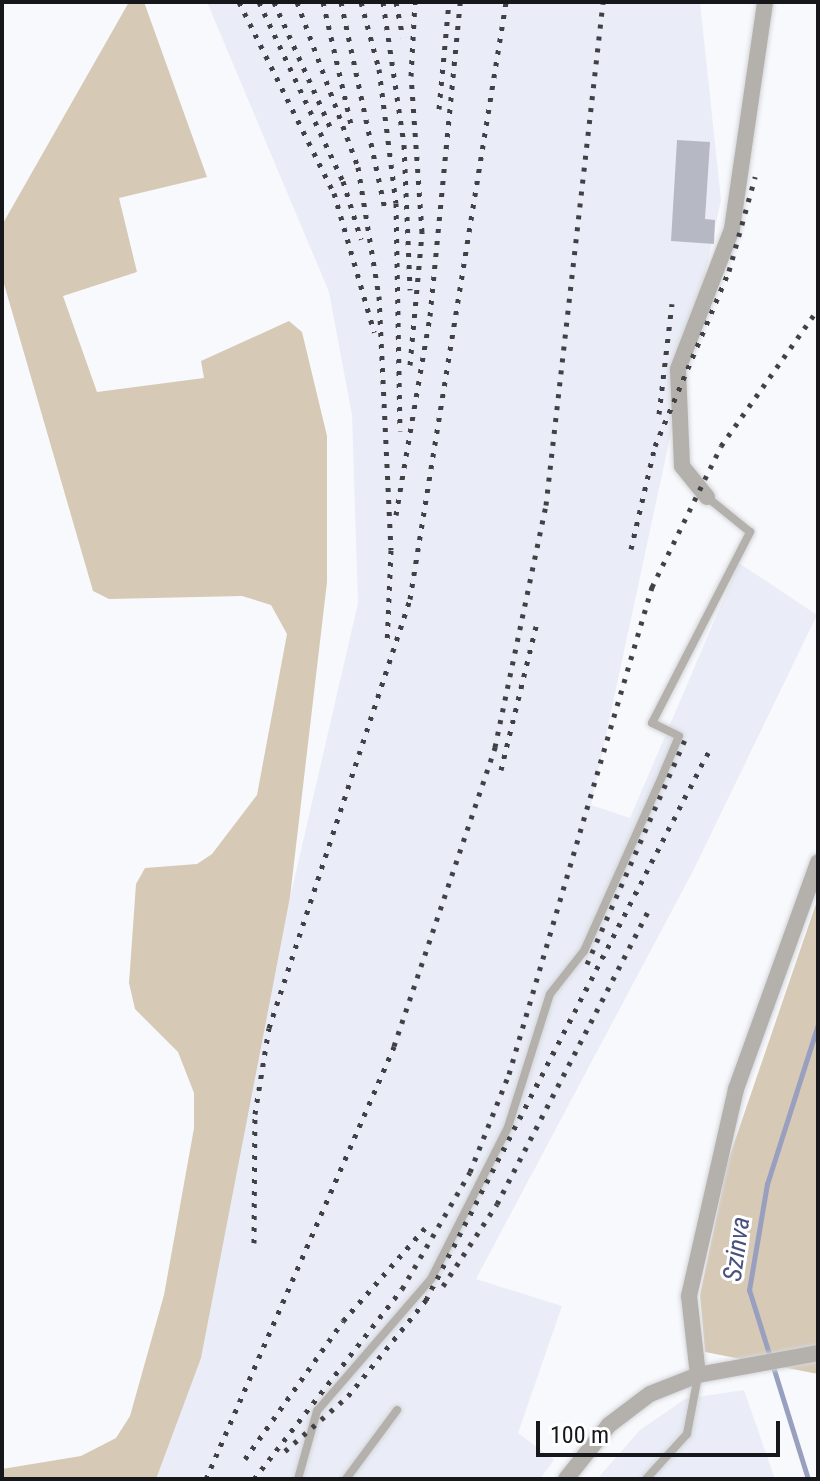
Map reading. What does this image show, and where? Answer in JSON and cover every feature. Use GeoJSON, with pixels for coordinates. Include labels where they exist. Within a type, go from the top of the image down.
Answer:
{"type":"FeatureCollection","features":[{"type":"Feature","properties":{"kind":"street"},"geometry":{"type":"LineString","coordinates":[[707,497],[682,466],[678,369],[732,229],[765,2]]}},
{"type":"Feature","properties":{"kind":"street"},"geometry":{"type":"LineString","coordinates":[[698,1375],[689,1296],[736,1089],[818,862]]}},
{"type":"Feature","properties":{"kind":"street"},"geometry":{"type":"LineString","coordinates":[[566,1479],[624,1412],[698,1375],[818,1353]]}},
{"type":"Feature","properties":{"kind":"lane"},"geometry":{"type":"LineString","coordinates":[[298,1479],[317,1411],[431,1279],[508,1127],[550,994],[584,951],[679,736],[652,723],[750,532],[707,497]]}},
{"type":"Feature","properties":{"kind":"lane"},"geometry":{"type":"LineString","coordinates":[[646,1479],[687,1434],[698,1375]]}},
{"type":"Feature","properties":{"kind":"lane"},"geometry":{"type":"LineString","coordinates":[[346,1479],[397,1410]]}},
{"type":"Feature","properties":{"kind":"shaded area"},"geometry":{"type":"Polygon","coordinates":[[[129,2],[144,2],[207,177],[119,198],[137,272],[63,296],[97,392],[204,378],[201,361],[289,321],[302,332],[327,436],[327,582],[290,897],[201,1358],[156,1479],[2,1479],[2,1469],[81,1456],[116,1438],[130,1416],[164,1295],[194,1128],[194,1093],[178,1052],[135,1009],[129,983],[136,884],[145,868],[197,864],[212,854],[257,795],[287,634],[271,605],[242,596],[109,599],[93,591],[2,277],[2,225],[129,2]]]}},
{"type":"Feature","properties":{"kind":"shaded area"},"geometry":{"type":"Polygon","coordinates":[[[207,2],[700,2],[721,200],[591,805],[630,818],[739,563],[817,615],[693,871],[476,1279],[562,1306],[518,1433],[554,1460],[540,1479],[156,1479],[358,603],[352,415],[329,292],[207,2]]]}},
{"type":"Feature","properties":{"kind":"shaded area"},"geometry":{"type":"Polygon","coordinates":[[[818,898],[818,1374],[705,1352],[700,1295],[728,1161],[818,898]]]}},
{"type":"Feature","properties":{"kind":"shaded area"},"geometry":{"type":"Polygon","coordinates":[[[744,1390],[775,1479],[597,1479],[640,1430],[685,1399],[744,1390]]]}},
{"type":"Feature","properties":{"kind":"building"},"geometry":{"type":"Polygon","coordinates":[[[677,140],[710,142],[705,219],[715,220],[714,244],[671,241],[677,140]]]}},
{"type":"Feature","properties":{"kind":"waterway","name":"Szinva"},"geometry":{"type":"LineString","coordinates":[[808,1479],[749,1290],[767,1184],[818,1024]]}},
{"type":"Feature","properties":{"kind":"railway"},"geometry":{"type":"LineString","coordinates":[[239,2],[334,193],[374,332]]}},
{"type":"Feature","properties":{"kind":"railway"},"geometry":{"type":"LineString","coordinates":[[259,2],[343,181],[361,239]]}},
{"type":"Feature","properties":{"kind":"railway"},"geometry":{"type":"LineString","coordinates":[[274,2],[332,131]]}},
{"type":"Feature","properties":{"kind":"railway"},"geometry":{"type":"LineString","coordinates":[[297,2],[358,167],[379,296],[391,550],[387,645]]}},
{"type":"Feature","properties":{"kind":"railway"},"geometry":{"type":"LineString","coordinates":[[323,2],[351,124]]}},
{"type":"Feature","properties":{"kind":"railway"},"geometry":{"type":"LineString","coordinates":[[341,2],[385,209]]}},
{"type":"Feature","properties":{"kind":"railway"},"geometry":{"type":"LineString","coordinates":[[361,2],[379,69],[396,203],[400,431]]}},
{"type":"Feature","properties":{"kind":"railway"},"geometry":{"type":"LineString","coordinates":[[383,2],[404,145],[410,290]]}},
{"type":"Feature","properties":{"kind":"railway"},"geometry":{"type":"LineString","coordinates":[[396,2],[403,37]]}},
{"type":"Feature","properties":{"kind":"railway"},"geometry":{"type":"LineString","coordinates":[[410,365],[422,232],[411,76],[415,2]]}},
{"type":"Feature","properties":{"kind":"railway"},"geometry":{"type":"LineString","coordinates":[[439,109],[449,2]]}},
{"type":"Feature","properties":{"kind":"railway"},"geometry":{"type":"LineString","coordinates":[[396,515],[430,316],[460,2]]}},
{"type":"Feature","properties":{"kind":"railway"},"geometry":{"type":"LineString","coordinates":[[254,1243],[255,1114],[269,1028],[410,599],[506,2]]}},
{"type":"Feature","properties":{"kind":"railway"},"geometry":{"type":"LineString","coordinates":[[206,1479],[394,1046],[495,747],[546,505],[603,2]]}},
{"type":"Feature","properties":{"kind":"railway"},"geometry":{"type":"LineString","coordinates":[[631,549],[655,446],[729,271],[755,177]]}},
{"type":"Feature","properties":{"kind":"railway"},"geometry":{"type":"LineString","coordinates":[[659,414],[672,304]]}},
{"type":"Feature","properties":{"kind":"railway"},"geometry":{"type":"LineString","coordinates":[[254,1479],[402,1289],[470,1172],[509,1074],[652,587],[721,446],[818,309]]}},
{"type":"Feature","properties":{"kind":"railway"},"geometry":{"type":"LineString","coordinates":[[501,770],[536,626]]}},
{"type":"Feature","properties":{"kind":"railway"},"geometry":{"type":"LineString","coordinates":[[587,964],[688,733]]}},
{"type":"Feature","properties":{"kind":"railway"},"geometry":{"type":"LineString","coordinates":[[285,1451],[348,1396],[426,1300],[712,745]]}},
{"type":"Feature","properties":{"kind":"railway"},"geometry":{"type":"LineString","coordinates":[[443,1286],[497,1204],[648,911]]}},
{"type":"Feature","properties":{"kind":"railway"},"geometry":{"type":"LineString","coordinates":[[245,1459],[343,1321],[425,1228]]}}]}
